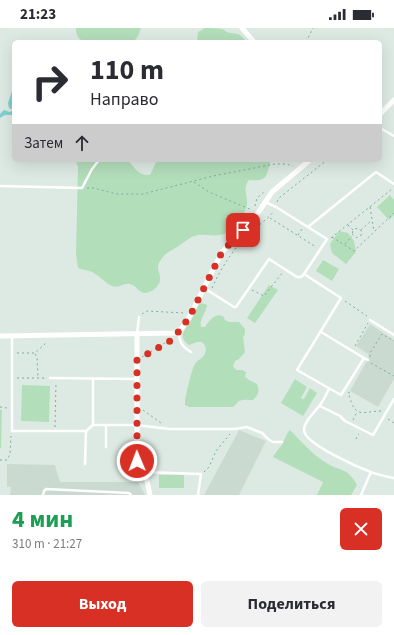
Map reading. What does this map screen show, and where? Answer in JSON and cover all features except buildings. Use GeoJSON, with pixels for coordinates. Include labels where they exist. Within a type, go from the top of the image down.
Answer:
{"type":"FeatureCollection","features":[{"type":"Feature","properties":{"kind":"street"},"geometry":{"type":"LineString","coordinates":[[242,28],[252,40]]}},
{"type":"Feature","properties":{"kind":"street"},"geometry":{"type":"LineString","coordinates":[[382,112],[394,100]]}},
{"type":"Feature","properties":{"kind":"street"},"geometry":{"type":"LineString","coordinates":[[0,336],[137,335],[171,334],[178,331],[191,314],[222,252],[260,212],[272,192],[308,162]]}},
{"type":"Feature","properties":{"kind":"street"},"geometry":{"type":"LineString","coordinates":[[137,335],[137,461],[147,481],[150,495]]}},
{"type":"Feature","properties":{"kind":"lane"},"geometry":{"type":"LineString","coordinates":[[382,129],[394,136]]}},
{"type":"Feature","properties":{"kind":"lane"},"geometry":{"type":"LineString","coordinates":[[0,186],[82,188],[98,162]]}},
{"type":"Feature","properties":{"kind":"lane"},"geometry":{"type":"LineString","coordinates":[[308,227],[376,172],[394,184]]}},
{"type":"Feature","properties":{"kind":"lane"},"geometry":{"type":"LineString","coordinates":[[204,287],[236,307],[269,259],[297,277],[301,277],[304,274],[327,239],[276,207],[265,202]]}},
{"type":"Feature","properties":{"kind":"lane"},"geometry":{"type":"LineString","coordinates":[[304,274],[341,298],[298,370],[341,395],[364,358]]}},
{"type":"Feature","properties":{"kind":"lane"},"geometry":{"type":"LineString","coordinates":[[137,335],[138,317]]}},
{"type":"Feature","properties":{"kind":"lane"},"geometry":{"type":"LineString","coordinates":[[370,320],[394,335]]}},
{"type":"Feature","properties":{"kind":"lane"},"geometry":{"type":"LineString","coordinates":[[178,331],[180,342],[191,352]]}},
{"type":"Feature","properties":{"kind":"lane"},"geometry":{"type":"LineString","coordinates":[[321,332],[368,360]]}},
{"type":"Feature","properties":{"kind":"lane"},"geometry":{"type":"LineString","coordinates":[[12,336],[12,431],[86,431],[93,425],[136,425],[170,429],[234,429],[248,427],[262,433],[273,442],[282,442]]}},
{"type":"Feature","properties":{"kind":"lane"},"geometry":{"type":"LineString","coordinates":[[50,378],[136,380]]}},
{"type":"Feature","properties":{"kind":"lane"},"geometry":{"type":"LineString","coordinates":[[93,379],[93,425]]}},
{"type":"Feature","properties":{"kind":"lane"},"geometry":{"type":"LineString","coordinates":[[329,389],[320,406],[315,410],[305,426],[304,431],[306,436],[322,449],[371,472],[394,478]]}},
{"type":"Feature","properties":{"kind":"lane"},"geometry":{"type":"LineString","coordinates":[[320,406],[361,430],[373,435],[394,399]]}},
{"type":"Feature","properties":{"kind":"lane"},"geometry":{"type":"LineString","coordinates":[[106,425],[106,446]]}},
{"type":"Feature","properties":{"kind":"lane"},"geometry":{"type":"LineString","coordinates":[[85,464],[86,431]]}},
{"type":"Feature","properties":{"kind":"lane"},"geometry":{"type":"LineString","coordinates":[[143,472],[201,474],[198,495]]}},
{"type":"Feature","properties":{"kind":"lane"},"geometry":{"type":"LineString","coordinates":[[361,495],[371,472]]}},
{"type":"Feature","properties":{"kind":"lane"},"geometry":{"type":"LineString","coordinates":[[43,495],[46,489],[129,493],[131,495]]}},
{"type":"Feature","properties":{"kind":"lane"},"geometry":{"type":"LineString","coordinates":[[81,495],[82,491]]}},
{"type":"Feature","properties":{"kind":"path"},"geometry":{"type":"LineString","coordinates":[[307,40],[313,28]]}},
{"type":"Feature","properties":{"kind":"path"},"geometry":{"type":"LineString","coordinates":[[210,292],[228,258],[249,234],[269,218],[276,207],[279,198],[324,162]]}},
{"type":"Feature","properties":{"kind":"path"},"geometry":{"type":"LineString","coordinates":[[82,188],[93,188],[117,194],[143,194],[194,181],[275,164],[295,166]]}},
{"type":"Feature","properties":{"kind":"path"},"geometry":{"type":"LineString","coordinates":[[194,181],[209,192],[254,211]]}},
{"type":"Feature","properties":{"kind":"path"},"geometry":{"type":"LineString","coordinates":[[394,187],[332,237],[354,251],[394,213]]}},
{"type":"Feature","properties":{"kind":"path"},"geometry":{"type":"LineString","coordinates":[[370,207],[374,232]]}},
{"type":"Feature","properties":{"kind":"path"},"geometry":{"type":"LineString","coordinates":[[269,218],[320,249]]}},
{"type":"Feature","properties":{"kind":"path"},"geometry":{"type":"LineString","coordinates":[[353,230],[360,230],[372,219]]}},
{"type":"Feature","properties":{"kind":"path"},"geometry":{"type":"LineString","coordinates":[[344,245],[353,236],[353,230],[348,224]]}},
{"type":"Feature","properties":{"kind":"path"},"geometry":{"type":"LineString","coordinates":[[298,236],[304,225]]}},
{"type":"Feature","properties":{"kind":"path"},"geometry":{"type":"LineString","coordinates":[[353,236],[357,238],[360,237],[360,230]]}},
{"type":"Feature","properties":{"kind":"path"},"geometry":{"type":"LineString","coordinates":[[250,288],[264,296],[284,269]]}},
{"type":"Feature","properties":{"kind":"path"},"geometry":{"type":"LineString","coordinates":[[341,298],[367,316],[370,320],[352,351]]}},
{"type":"Feature","properties":{"kind":"path"},"geometry":{"type":"LineString","coordinates":[[138,317],[147,311],[185,314]]}},
{"type":"Feature","properties":{"kind":"path"},"geometry":{"type":"LineString","coordinates":[[137,360],[170,341],[178,331]]}},
{"type":"Feature","properties":{"kind":"path"},"geometry":{"type":"LineString","coordinates":[[394,342],[382,334],[370,353],[370,362],[394,376]]}},
{"type":"Feature","properties":{"kind":"path"},"geometry":{"type":"LineString","coordinates":[[12,353],[35,353],[54,336]]}},
{"type":"Feature","properties":{"kind":"path"},"geometry":{"type":"LineString","coordinates":[[35,353],[37,357],[38,378]]}},
{"type":"Feature","properties":{"kind":"path"},"geometry":{"type":"LineString","coordinates":[[12,378],[50,378]]}},
{"type":"Feature","properties":{"kind":"path"},"geometry":{"type":"LineString","coordinates":[[55,431],[56,378]]}},
{"type":"Feature","properties":{"kind":"path"},"geometry":{"type":"LineString","coordinates":[[345,390],[350,393],[354,408],[358,411],[362,413],[376,411],[387,413]]}},
{"type":"Feature","properties":{"kind":"path"},"geometry":{"type":"LineString","coordinates":[[136,406],[170,429]]}},
{"type":"Feature","properties":{"kind":"path"},"geometry":{"type":"LineString","coordinates":[[0,408],[12,408]]}},
{"type":"Feature","properties":{"kind":"path"},"geometry":{"type":"LineString","coordinates":[[351,424],[358,411]]}},
{"type":"Feature","properties":{"kind":"path"},"geometry":{"type":"LineString","coordinates":[[384,417],[394,423]]}},
{"type":"Feature","properties":{"kind":"path"},"geometry":{"type":"LineString","coordinates":[[201,474],[209,467],[216,451],[234,429]]}},
{"type":"Feature","properties":{"kind":"path"},"geometry":{"type":"LineString","coordinates":[[356,439],[361,430]]}},
{"type":"Feature","properties":{"kind":"path"},"geometry":{"type":"LineString","coordinates":[[0,460],[7,460],[10,454],[12,431]]}},
{"type":"Feature","properties":{"kind":"shaded area"},"geometry":{"type":"Polygon","coordinates":[[[370,324],[394,340],[394,379],[378,407],[350,391],[369,357],[368,354],[356,346],[370,324]]]}},
{"type":"Feature","properties":{"kind":"shaded area"},"geometry":{"type":"Polygon","coordinates":[[[239,430],[266,441],[239,495],[204,495],[239,430]]]}},
{"type":"Feature","properties":{"kind":"shaded area"},"geometry":{"type":"Polygon","coordinates":[[[7,464],[55,465],[60,482],[138,482],[145,495],[10,495],[11,487],[7,487],[7,464]]]}},
{"type":"Feature","properties":{"kind":"green space"},"geometry":{"type":"Polygon","coordinates":[[[76,28],[141,28],[135,40],[81,40],[77,35],[76,28]]]}},
{"type":"Feature","properties":{"kind":"green space"},"geometry":{"type":"Polygon","coordinates":[[[205,28],[222,29],[228,33],[239,34],[245,40],[197,40],[198,32],[205,28]]]}},
{"type":"Feature","properties":{"kind":"green space"},"geometry":{"type":"Polygon","coordinates":[[[76,162],[130,162],[140,173],[150,175],[156,162],[270,162],[266,176],[263,179],[249,180],[247,183],[247,205],[243,215],[235,225],[226,233],[214,236],[198,235],[192,237],[168,253],[158,264],[160,282],[157,287],[147,293],[141,292],[130,284],[114,287],[98,275],[78,268],[76,254],[78,166],[76,162]]]}},
{"type":"Feature","properties":{"kind":"green space"},"geometry":{"type":"Polygon","coordinates":[[[390,195],[394,200],[394,215],[389,220],[377,207],[390,195]]]}},
{"type":"Feature","properties":{"kind":"green space"},"geometry":{"type":"Polygon","coordinates":[[[339,231],[348,233],[354,241],[356,252],[346,264],[332,253],[330,244],[339,231]]]}},
{"type":"Feature","properties":{"kind":"green space"},"geometry":{"type":"Polygon","coordinates":[[[323,260],[339,269],[332,281],[316,271],[323,260]]]}},
{"type":"Feature","properties":{"kind":"green space"},"geometry":{"type":"Polygon","coordinates":[[[269,285],[278,290],[255,323],[247,318],[269,285]]]}},
{"type":"Feature","properties":{"kind":"green space"},"geometry":{"type":"Polygon","coordinates":[[[202,303],[207,305],[201,321],[201,327],[205,327],[212,318],[220,315],[229,322],[239,322],[245,329],[245,334],[243,337],[245,352],[235,361],[233,366],[236,370],[246,372],[245,377],[257,384],[258,393],[253,400],[241,400],[232,407],[189,407],[185,405],[194,367],[204,355],[206,350],[202,342],[189,345],[183,338],[183,335],[194,316],[198,305],[202,303]]]}},
{"type":"Feature","properties":{"kind":"green space"},"geometry":{"type":"Polygon","coordinates":[[[295,379],[307,387],[301,398],[304,399],[310,388],[317,393],[303,416],[281,403],[295,379]]]}},
{"type":"Feature","properties":{"kind":"green space"},"geometry":{"type":"Polygon","coordinates":[[[22,385],[50,386],[49,422],[21,421],[22,385]]]}},
{"type":"Feature","properties":{"kind":"green space"},"geometry":{"type":"Polygon","coordinates":[[[0,410],[2,410],[1,448],[0,448],[0,410]]]}},
{"type":"Feature","properties":{"kind":"green space"},"geometry":{"type":"Polygon","coordinates":[[[290,430],[320,459],[350,475],[357,485],[351,495],[317,495],[323,482],[273,457],[290,430]]]}},
{"type":"Feature","properties":{"kind":"green space"},"geometry":{"type":"Polygon","coordinates":[[[159,475],[184,475],[184,488],[159,488],[159,475]]]}},
{"type":"Feature","properties":{"kind":"water"},"geometry":{"type":"Polygon","coordinates":[[[12,91],[12,110],[9,108],[8,103],[12,91]]]}},
{"type":"Feature","properties":{"kind":"water"},"geometry":{"type":"Polygon","coordinates":[[[4,110],[10,112],[12,111],[12,115],[5,115],[0,118],[0,114],[4,110]]]}},
{"type":"Feature","properties":{"kind":"route"},"geometry":{"type":"LineString","coordinates":[[137,461],[137,360],[170,341],[182,328],[191,314],[222,252],[243,230]]}}]}
